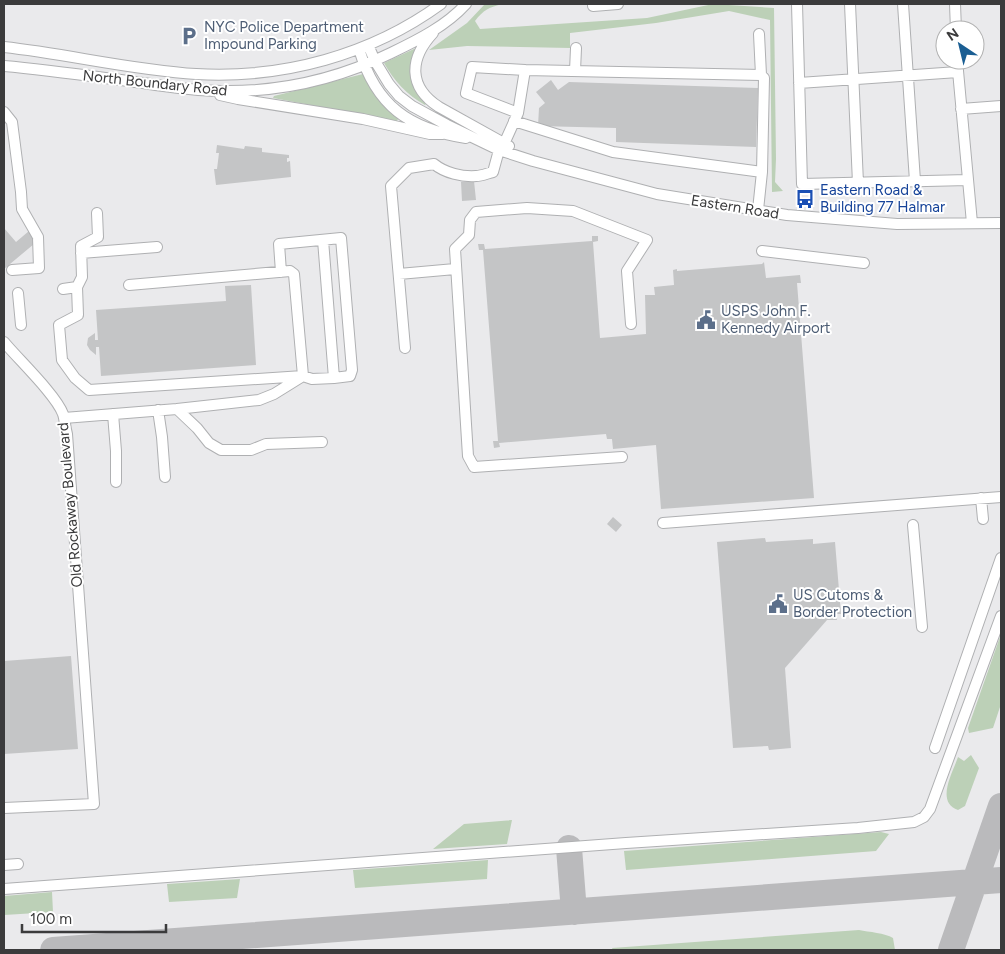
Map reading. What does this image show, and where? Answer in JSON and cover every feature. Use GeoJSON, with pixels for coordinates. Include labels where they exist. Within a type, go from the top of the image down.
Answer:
{"type":"FeatureCollection","features":[{"type":"Feature","properties":{"kind":"street","name":"North Boundary Road"},"geometry":{"type":"LineString","coordinates":[[4,47],[120,65],[204,74],[239,74],[311,64],[363,47],[404,27],[441,4]]}},
{"type":"Feature","properties":{"kind":"street","name":"North Boundary Road"},"geometry":{"type":"LineString","coordinates":[[4,66],[202,90],[256,90],[292,86],[322,79],[375,61],[439,27],[466,4]]}},
{"type":"Feature","properties":{"kind":"street"},"geometry":{"type":"LineString","coordinates":[[593,4],[593,6],[618,4]]}},
{"type":"Feature","properties":{"kind":"street"},"geometry":{"type":"LineString","coordinates":[[797,4],[802,184],[968,180]]}},
{"type":"Feature","properties":{"kind":"street"},"geometry":{"type":"LineString","coordinates":[[850,4],[858,182]]}},
{"type":"Feature","properties":{"kind":"street"},"geometry":{"type":"LineString","coordinates":[[902,4],[914,181]]}},
{"type":"Feature","properties":{"kind":"street"},"geometry":{"type":"LineString","coordinates":[[956,4],[956,20]]}},
{"type":"Feature","properties":{"kind":"street"},"geometry":{"type":"LineString","coordinates":[[439,27],[428,38],[416,63],[415,73],[419,87],[433,103],[502,147]]}},
{"type":"Feature","properties":{"kind":"street"},"geometry":{"type":"LineString","coordinates":[[758,210],[762,172],[764,78],[761,75],[759,34]]}},
{"type":"Feature","properties":{"kind":"street","name":"Eastern Road"},"geometry":{"type":"LineString","coordinates":[[363,47],[375,61],[389,84],[405,101],[420,112],[477,139],[502,147],[533,161],[657,194],[787,215],[897,224],[1001,223]]}},
{"type":"Feature","properties":{"kind":"street","name":"Eastern Road"},"geometry":{"type":"LineString","coordinates":[[363,47],[364,65],[376,88],[398,113],[443,134],[477,139]]}},
{"type":"Feature","properties":{"kind":"street"},"geometry":{"type":"LineString","coordinates":[[575,71],[576,48]]}},
{"type":"Feature","properties":{"kind":"street"},"geometry":{"type":"LineString","coordinates":[[761,75],[525,70],[472,67],[466,93],[516,117],[613,152],[762,172]]}},
{"type":"Feature","properties":{"kind":"street"},"geometry":{"type":"LineString","coordinates":[[405,348],[391,186],[409,168],[434,164],[443,171],[457,174],[476,176],[492,172],[516,117],[525,70]]}},
{"type":"Feature","properties":{"kind":"street"},"geometry":{"type":"LineString","coordinates":[[799,83],[908,77],[958,72],[972,223]]}},
{"type":"Feature","properties":{"kind":"street"},"geometry":{"type":"LineString","coordinates":[[202,90],[238,99],[363,119],[430,134],[443,134]]}},
{"type":"Feature","properties":{"kind":"street"},"geometry":{"type":"LineString","coordinates":[[961,109],[1001,106]]}},
{"type":"Feature","properties":{"kind":"street"},"geometry":{"type":"LineString","coordinates":[[4,112],[12,122],[22,209],[38,237],[40,268],[12,270]]}},
{"type":"Feature","properties":{"kind":"street"},"geometry":{"type":"LineString","coordinates":[[622,458],[474,467],[468,456],[455,249],[469,235],[470,220],[476,212],[527,208],[573,211],[647,240],[627,271],[631,324]]}},
{"type":"Feature","properties":{"kind":"street"},"geometry":{"type":"LineString","coordinates":[[98,213],[98,237],[81,246],[82,277],[76,287],[78,315],[59,325],[62,360],[75,378],[89,390],[303,376],[312,379],[350,376],[352,370],[340,238],[279,244],[281,272]]}},
{"type":"Feature","properties":{"kind":"street"},"geometry":{"type":"LineString","coordinates":[[323,240],[334,378]]}},
{"type":"Feature","properties":{"kind":"street"},"geometry":{"type":"LineString","coordinates":[[81,252],[157,247]]}},
{"type":"Feature","properties":{"kind":"street"},"geometry":{"type":"LineString","coordinates":[[762,251],[864,263]]}},
{"type":"Feature","properties":{"kind":"street"},"geometry":{"type":"LineString","coordinates":[[399,274],[456,269]]}},
{"type":"Feature","properties":{"kind":"street"},"geometry":{"type":"LineString","coordinates":[[129,285],[290,271],[294,274],[303,376]]}},
{"type":"Feature","properties":{"kind":"street"},"geometry":{"type":"LineString","coordinates":[[63,289],[76,287]]}},
{"type":"Feature","properties":{"kind":"street"},"geometry":{"type":"LineString","coordinates":[[18,293],[21,325]]}},
{"type":"Feature","properties":{"kind":"street","name":"Old Rockaway Boulevard"},"geometry":{"type":"LineString","coordinates":[[4,342],[54,399],[64,418],[67,434],[94,804],[4,808]]}},
{"type":"Feature","properties":{"kind":"street"},"geometry":{"type":"LineString","coordinates":[[64,418],[259,400],[274,394],[303,376]]}},
{"type":"Feature","properties":{"kind":"street"},"geometry":{"type":"LineString","coordinates":[[177,409],[197,428],[209,443],[221,450],[251,450],[266,444],[322,442]]}},
{"type":"Feature","properties":{"kind":"street"},"geometry":{"type":"LineString","coordinates":[[158,410],[165,477]]}},
{"type":"Feature","properties":{"kind":"street"},"geometry":{"type":"LineString","coordinates":[[113,414],[116,482]]}},
{"type":"Feature","properties":{"kind":"street"},"geometry":{"type":"LineString","coordinates":[[663,523],[1001,497]]}},
{"type":"Feature","properties":{"kind":"street"},"geometry":{"type":"LineString","coordinates":[[981,498],[983,519]]}},
{"type":"Feature","properties":{"kind":"street"},"geometry":{"type":"LineString","coordinates":[[913,524],[922,627]]}},
{"type":"Feature","properties":{"kind":"street"},"geometry":{"type":"LineString","coordinates":[[936,748],[1001,558]]}},
{"type":"Feature","properties":{"kind":"street"},"geometry":{"type":"LineString","coordinates":[[4,889],[626,843],[858,828],[914,822],[924,817],[930,809],[1001,616]]}},
{"type":"Feature","properties":{"kind":"street"},"geometry":{"type":"LineString","coordinates":[[4,865],[18,864]]}},
{"type":"Feature","properties":{"kind":"green space"},"geometry":{"type":"Polygon","coordinates":[[[485,4],[502,4],[494,6],[478,17],[475,21],[480,29],[647,18],[713,4],[774,8],[775,182],[783,191],[772,192],[770,20],[729,11],[656,23],[570,33],[570,48],[467,46],[429,50],[467,23],[485,4]]]}},
{"type":"Feature","properties":{"kind":"green space"},"geometry":{"type":"Polygon","coordinates":[[[416,48],[411,64],[411,77],[416,90],[427,103],[425,105],[412,97],[402,87],[384,63],[416,48]]]}},
{"type":"Feature","properties":{"kind":"green space"},"geometry":{"type":"Polygon","coordinates":[[[363,74],[378,98],[398,119],[397,121],[273,98],[274,96],[363,74]]]}},
{"type":"Feature","properties":{"kind":"green space"},"geometry":{"type":"Polygon","coordinates":[[[1001,634],[1001,704],[993,728],[969,733],[968,728],[1001,634]]]}},
{"type":"Feature","properties":{"kind":"green space"},"geometry":{"type":"Polygon","coordinates":[[[971,755],[979,768],[965,806],[958,810],[951,806],[948,800],[948,786],[958,757],[964,761],[971,755]]]}},
{"type":"Feature","properties":{"kind":"green space"},"geometry":{"type":"Polygon","coordinates":[[[512,820],[507,844],[433,849],[464,824],[512,820]]]}},
{"type":"Feature","properties":{"kind":"green space"},"geometry":{"type":"Polygon","coordinates":[[[881,832],[889,834],[876,851],[626,870],[624,851],[881,832]]]}},
{"type":"Feature","properties":{"kind":"green space"},"geometry":{"type":"Polygon","coordinates":[[[488,860],[487,879],[355,888],[353,870],[488,860]]]}},
{"type":"Feature","properties":{"kind":"green space"},"geometry":{"type":"Polygon","coordinates":[[[240,879],[237,898],[169,902],[167,884],[240,879]]]}},
{"type":"Feature","properties":{"kind":"green space"},"geometry":{"type":"Polygon","coordinates":[[[52,892],[53,912],[4,915],[4,896],[52,892]]]}},
{"type":"Feature","properties":{"kind":"green space"},"geometry":{"type":"Polygon","coordinates":[[[859,930],[890,936],[893,938],[895,950],[613,950],[612,948],[859,930]]]}},
{"type":"Feature","properties":{"kind":"building"},"geometry":{"type":"Polygon","coordinates":[[[551,80],[558,90],[569,82],[758,88],[756,147],[616,142],[616,128],[538,126],[539,108],[545,103],[536,92],[551,80]]]}},
{"type":"Feature","properties":{"kind":"building"},"geometry":{"type":"Polygon","coordinates":[[[217,145],[244,149],[245,146],[262,148],[262,152],[289,155],[287,162],[290,161],[291,177],[216,185],[214,169],[217,169],[219,153],[216,153],[217,145]]]}},
{"type":"Feature","properties":{"kind":"building"},"geometry":{"type":"Polygon","coordinates":[[[474,181],[476,200],[462,201],[461,182],[474,181]]]}},
{"type":"Feature","properties":{"kind":"building"},"geometry":{"type":"Polygon","coordinates":[[[4,228],[16,242],[29,231],[34,237],[34,244],[4,269],[4,228]]]}},
{"type":"Feature","properties":{"kind":"building"},"geometry":{"type":"Polygon","coordinates":[[[592,236],[598,236],[598,241],[593,242],[600,338],[646,334],[645,295],[655,295],[654,287],[674,285],[673,270],[762,264],[764,262],[766,278],[800,275],[801,283],[797,283],[814,498],[661,509],[656,445],[613,449],[612,439],[607,439],[606,434],[499,443],[500,447],[494,448],[493,441],[498,441],[483,250],[479,250],[478,244],[484,244],[485,249],[592,241],[592,236]]]}},
{"type":"Feature","properties":{"kind":"building"},"geometry":{"type":"Polygon","coordinates":[[[251,285],[256,365],[101,376],[99,347],[96,347],[96,355],[87,345],[88,338],[95,333],[95,340],[98,340],[96,310],[226,301],[225,286],[251,285]]]}},
{"type":"Feature","properties":{"kind":"building"},"geometry":{"type":"Polygon","coordinates":[[[613,517],[622,525],[616,532],[607,524],[613,517]]]}},
{"type":"Feature","properties":{"kind":"building"},"geometry":{"type":"Polygon","coordinates":[[[765,538],[766,542],[813,539],[813,544],[835,542],[841,614],[836,614],[837,620],[827,620],[785,668],[791,748],[769,750],[768,746],[733,748],[717,542],[765,538]]]}},
{"type":"Feature","properties":{"kind":"building"},"geometry":{"type":"Polygon","coordinates":[[[71,656],[78,749],[4,754],[4,661],[71,656]]]}},
{"type":"Feature","properties":{"kind":"taxiway"},"geometry":{"type":"LineString","coordinates":[[951,950],[1001,806]]}},
{"type":"Feature","properties":{"kind":"taxiway"},"geometry":{"type":"LineString","coordinates":[[569,848],[574,912]]}},
{"type":"Feature","properties":{"kind":"taxiway"},"geometry":{"type":"LineString","coordinates":[[53,950],[1001,880]]}},
{"type":"Feature","properties":{"kind":"place","name":"NYC Police Department Impound Parking"},"geometry":{"type":"Point","coordinates":[189,36]}},
{"type":"Feature","properties":{"kind":"place","name":"Eastern Road & Building 77 Halmar"},"geometry":{"type":"Point","coordinates":[805,199]}},
{"type":"Feature","properties":{"kind":"place","name":"USPS John F. Kennedy Airport"},"geometry":{"type":"Point","coordinates":[706,320]}},
{"type":"Feature","properties":{"kind":"place","name":"US Cutoms & Border Protection"},"geometry":{"type":"Point","coordinates":[778,604]}}]}
